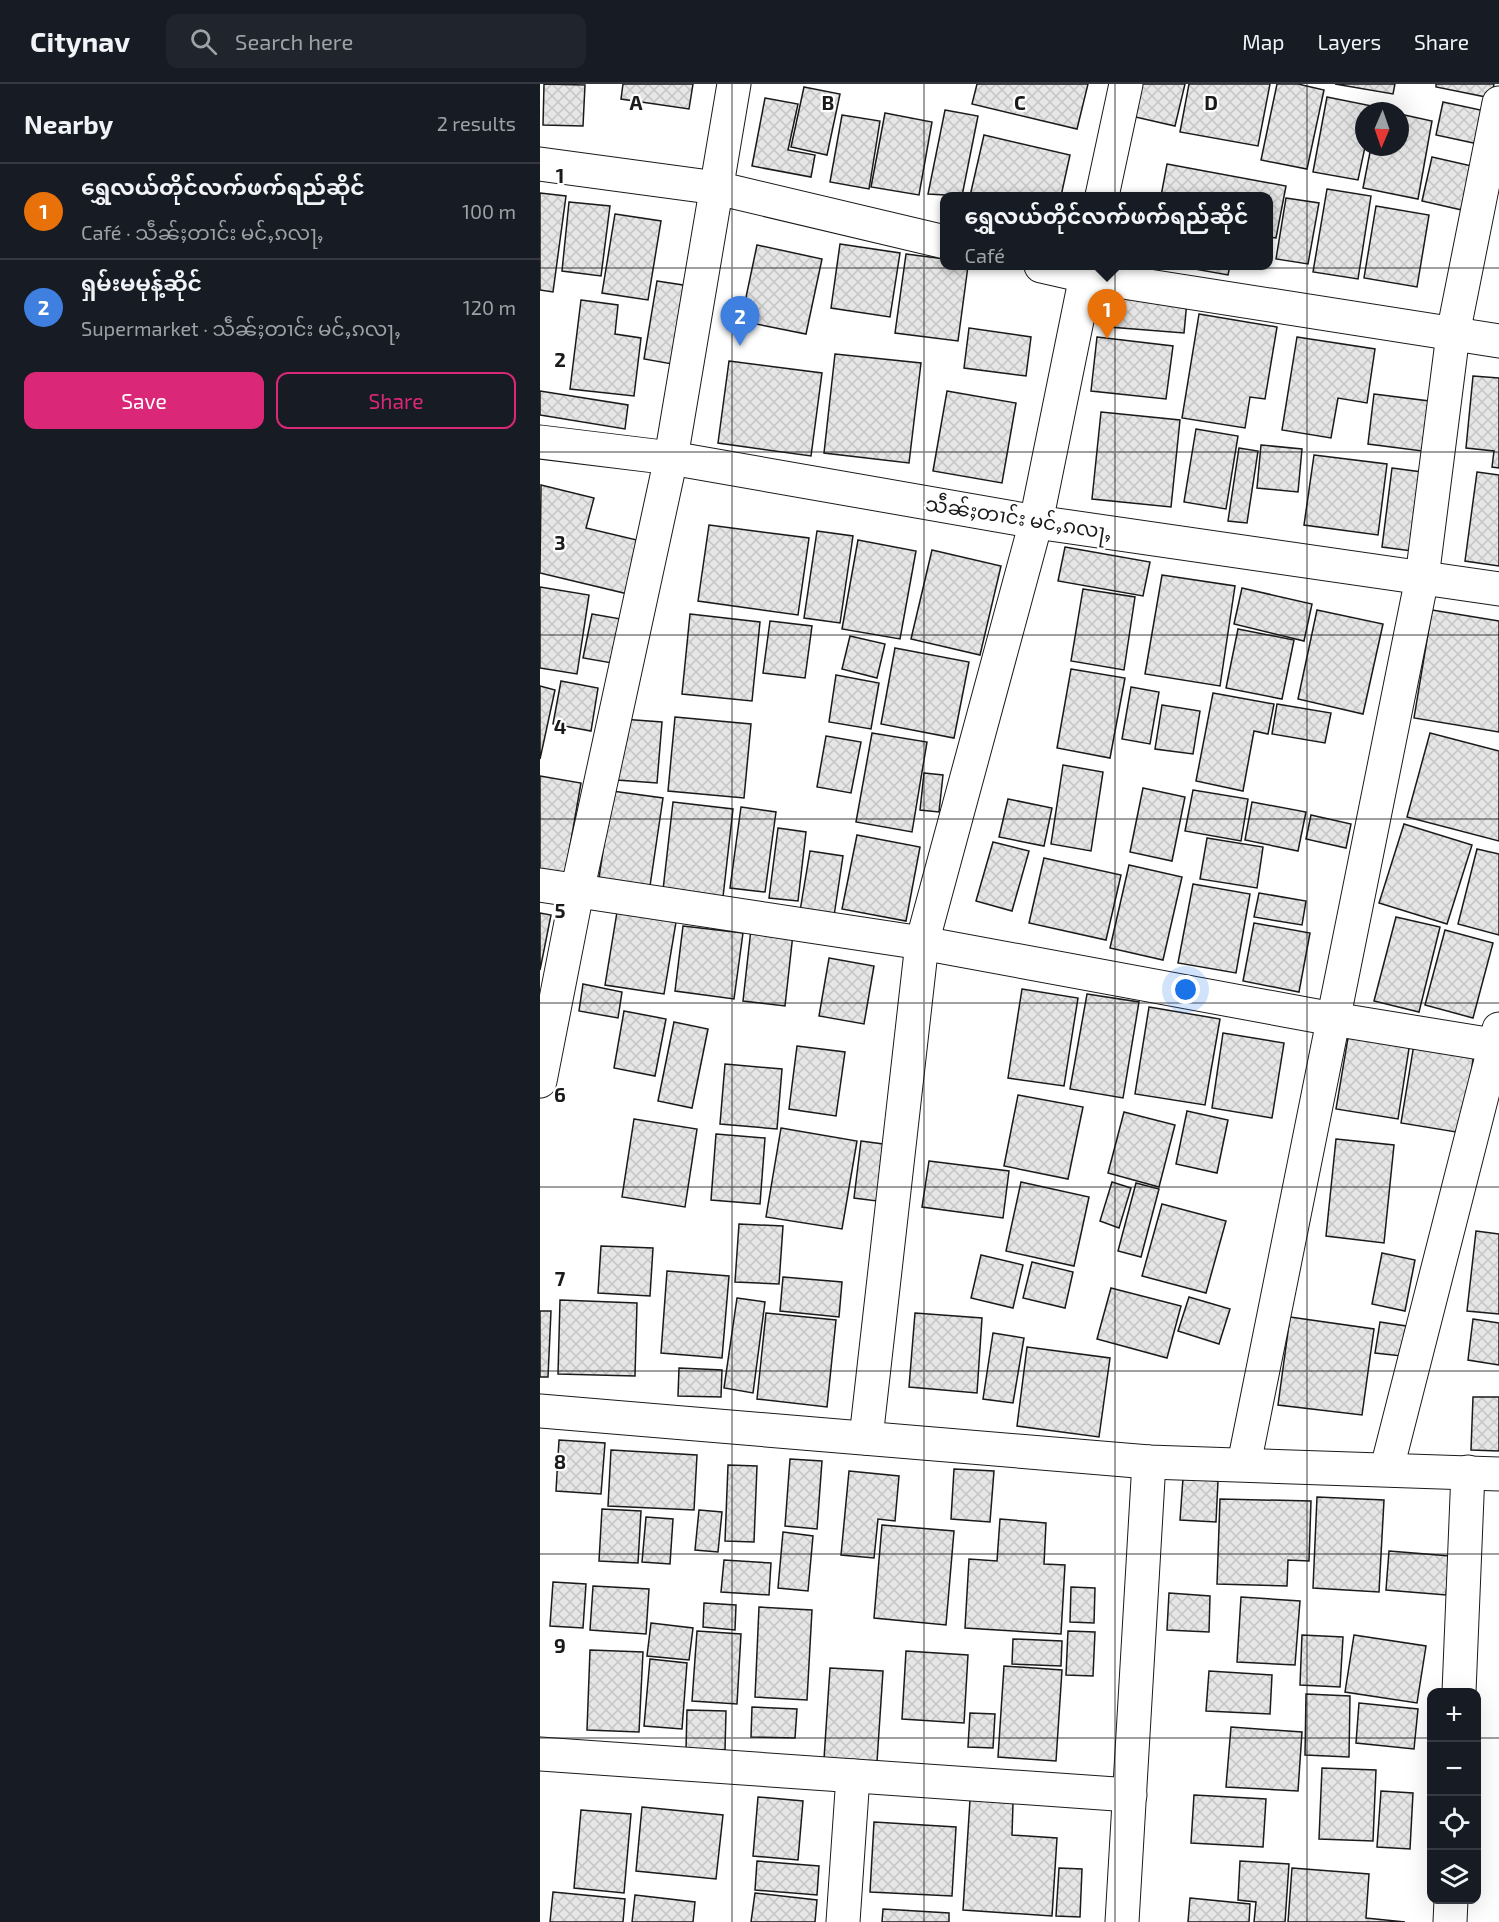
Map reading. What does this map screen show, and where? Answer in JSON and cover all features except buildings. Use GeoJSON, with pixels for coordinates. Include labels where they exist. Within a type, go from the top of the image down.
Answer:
{"type":"FeatureCollection","features":[{"type":"Feature","properties":{"kind":"street"},"geometry":{"type":"LineString","coordinates":[[540,1081],[577,891],[671,458],[734,84]]}},
{"type":"Feature","properties":{"kind":"street"},"geometry":{"type":"LineString","coordinates":[[1103,192],[1126,84]]}},
{"type":"Feature","properties":{"kind":"street"},"geometry":{"type":"LineString","coordinates":[[1244,1464],[1422,578],[1453,334],[1499,103]]}},
{"type":"Feature","properties":{"kind":"street"},"geometry":{"type":"LineString","coordinates":[[540,164],[717,188],[940,241]]}},
{"type":"Feature","properties":{"kind":"street"},"geometry":{"type":"LineString","coordinates":[[866,1438],[922,943],[1036,522],[1087,271],[1499,341]]}},
{"type":"Feature","properties":{"kind":"street","name":"သဵၼ်ႈတၢင်း မင်ႇၵလႃႇ"},"geometry":{"type":"LineString","coordinates":[[540,442],[671,458],[1036,522],[1499,589]]}},
{"type":"Feature","properties":{"kind":"street"},"geometry":{"type":"LineString","coordinates":[[540,885],[922,943],[1333,1019],[1498,1040],[1387,1468]]}},
{"type":"Feature","properties":{"kind":"street"},"geometry":{"type":"LineString","coordinates":[[540,1415],[866,1438],[1149,1462],[1387,1468],[1483,1473],[1459,1688]]}},
{"type":"Feature","properties":{"kind":"street"},"geometry":{"type":"LineString","coordinates":[[1122,1922],[1149,1462]]}},
{"type":"Feature","properties":{"kind":"street"},"geometry":{"type":"LineString","coordinates":[[540,1754],[1130,1794]]}},
{"type":"Feature","properties":{"kind":"street"},"geometry":{"type":"LineString","coordinates":[[843,1922],[853,1776]]}},
{"type":"Feature","properties":{"kind":"street"},"geometry":{"type":"LineString","coordinates":[[1450,1922],[1451,1904]]}},
{"type":"Feature","properties":{"kind":"place","name":"ရွှေလယ်တိုင်လက်ဖက်ရည်ဆိုင်"},"geometry":{"type":"Point","coordinates":[1107,339]}},
{"type":"Feature","properties":{"kind":"place","name":"ရှမ်းမမုန့်ဆိုင်"},"geometry":{"type":"Point","coordinates":[740,346]}}]}
